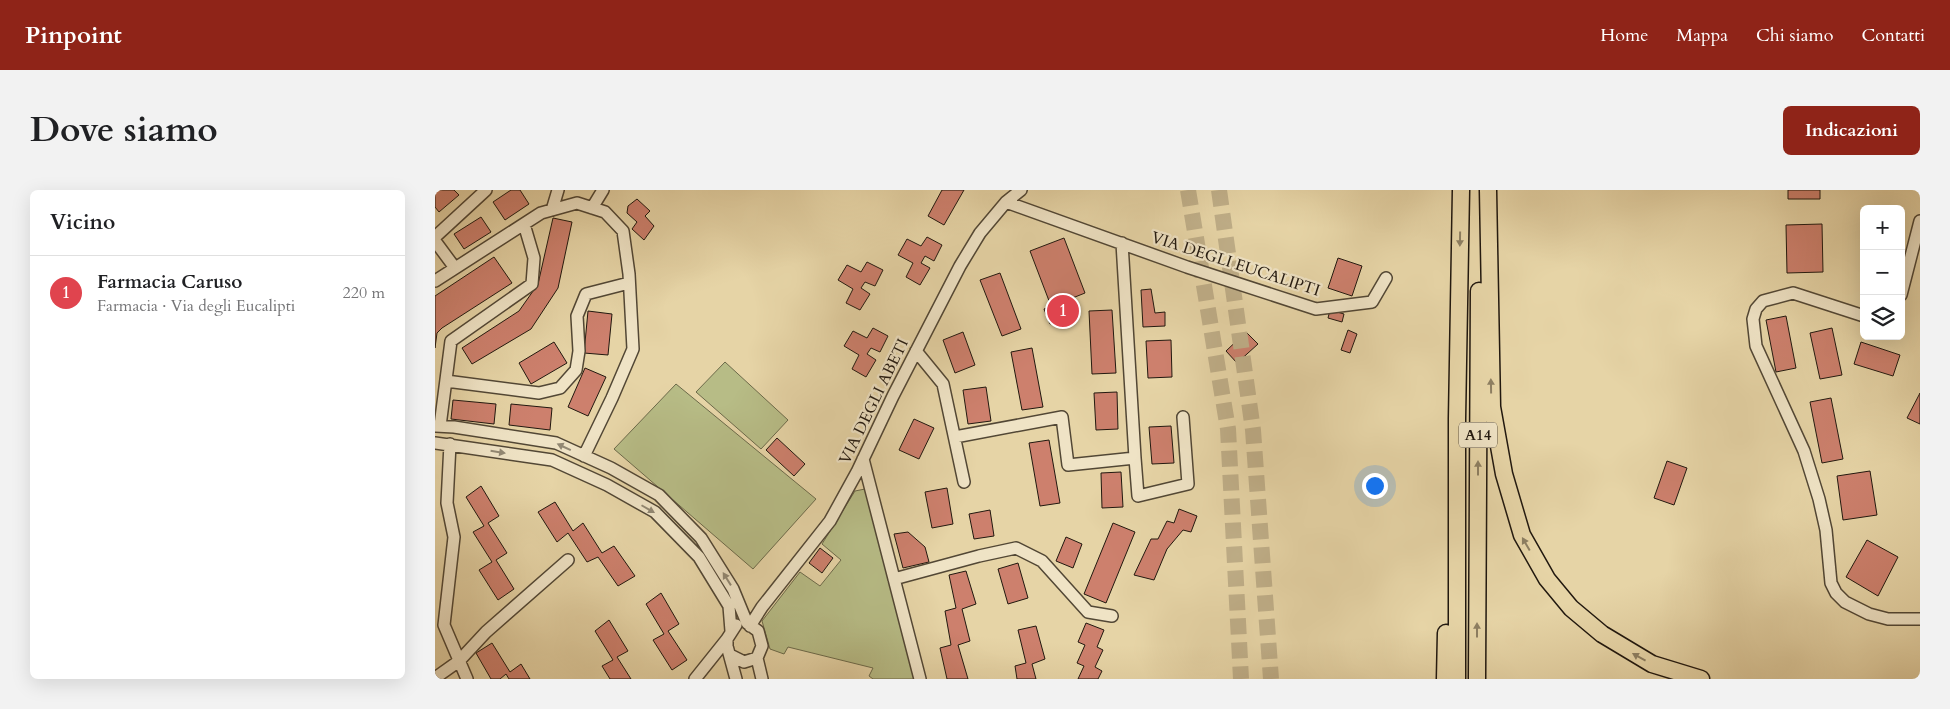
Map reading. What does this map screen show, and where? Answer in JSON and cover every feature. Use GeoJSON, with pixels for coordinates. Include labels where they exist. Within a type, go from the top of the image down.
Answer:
{"type":"FeatureCollection","features":[{"type":"Feature","properties":{"kind":"highway","name":"A14"},"geometry":{"type":"LineString","coordinates":[[1457,679],[1457,419],[1461,190]]}},
{"type":"Feature","properties":{"kind":"highway","name":"A14"},"geometry":{"type":"LineString","coordinates":[[1477,679],[1479,190]]}},
{"type":"Feature","properties":{"kind":"highway"},"geometry":{"type":"LineString","coordinates":[[1488,190],[1492,407],[1505,474],[1522,535],[1547,579],[1571,608],[1602,634],[1653,664],[1701,679]]}},
{"type":"Feature","properties":{"kind":"highway"},"geometry":{"type":"LineString","coordinates":[[1445,679],[1448,557],[1457,419]]}},
{"type":"Feature","properties":{"kind":"street"},"geometry":{"type":"LineString","coordinates":[[435,237],[486,190]]}},
{"type":"Feature","properties":{"kind":"street"},"geometry":{"type":"LineString","coordinates":[[552,210],[558,190]]}},
{"type":"Feature","properties":{"kind":"street"},"geometry":{"type":"LineString","coordinates":[[591,208],[603,190]]}},
{"type":"Feature","properties":{"kind":"street","name":"VIA DEGLI ABETI"},"geometry":{"type":"LineString","coordinates":[[749,624],[830,521],[863,459],[916,350],[980,232],[1006,202],[1021,190]]}},
{"type":"Feature","properties":{"kind":"street","name":"VIA DEGLI EUCALIPTI"},"geometry":{"type":"LineString","coordinates":[[1006,202],[1316,309],[1372,302],[1386,278]]}},
{"type":"Feature","properties":{"kind":"street"},"geometry":{"type":"LineString","coordinates":[[435,281],[541,213],[577,203],[605,212],[623,231],[629,283],[633,349],[584,456]]}},
{"type":"Feature","properties":{"kind":"street"},"geometry":{"type":"LineString","coordinates":[[1905,279],[1920,221]]}},
{"type":"Feature","properties":{"kind":"street"},"geometry":{"type":"LineString","coordinates":[[524,224],[534,258],[532,284],[451,341],[438,426],[556,443],[624,476],[659,496],[701,538],[733,589],[749,624],[757,631],[762,646],[757,658],[761,679]]}},
{"type":"Feature","properties":{"kind":"street"},"geometry":{"type":"LineString","coordinates":[[435,242],[455,268]]}},
{"type":"Feature","properties":{"kind":"street"},"geometry":{"type":"LineString","coordinates":[[1123,243],[1138,496],[1188,484],[1183,417]]}},
{"type":"Feature","properties":{"kind":"street"},"geometry":{"type":"LineString","coordinates":[[446,381],[539,393],[560,388],[576,370],[579,351],[577,316],[586,294],[629,283]]}},
{"type":"Feature","properties":{"kind":"street"},"geometry":{"type":"LineString","coordinates":[[1860,315],[1793,294],[1763,300],[1756,308],[1753,319],[1756,346],[1804,451],[1819,499],[1826,530],[1831,583],[1836,593],[1845,602],[1869,614],[1887,619],[1920,619]]}},
{"type":"Feature","properties":{"kind":"street"},"geometry":{"type":"LineString","coordinates":[[916,350],[943,384],[964,482]]}},
{"type":"Feature","properties":{"kind":"street"},"geometry":{"type":"LineString","coordinates":[[955,438],[1062,417],[1068,465],[1135,458]]}},
{"type":"Feature","properties":{"kind":"street"},"geometry":{"type":"LineString","coordinates":[[531,457],[535,440]]}},
{"type":"Feature","properties":{"kind":"street"},"geometry":{"type":"LineString","coordinates":[[435,443],[552,460],[615,490],[655,512],[699,557],[729,606],[727,646],[735,679]]}},
{"type":"Feature","properties":{"kind":"street"},"geometry":{"type":"LineString","coordinates":[[450,444],[447,503],[454,537],[444,625],[467,679]]}},
{"type":"Feature","properties":{"kind":"street"},"geometry":{"type":"LineString","coordinates":[[863,459],[920,679]]}},
{"type":"Feature","properties":{"kind":"street"},"geometry":{"type":"LineString","coordinates":[[615,490],[624,476]]}},
{"type":"Feature","properties":{"kind":"street"},"geometry":{"type":"LineString","coordinates":[[894,579],[1016,548],[1042,561],[1088,612],[1112,616]]}},
{"type":"Feature","properties":{"kind":"street"},"geometry":{"type":"LineString","coordinates":[[699,557],[711,553]]}},
{"type":"Feature","properties":{"kind":"street"},"geometry":{"type":"LineString","coordinates":[[435,678],[459,661],[486,632],[568,560]]}},
{"type":"Feature","properties":{"kind":"street"},"geometry":{"type":"LineString","coordinates":[[695,679],[737,624],[749,624]]}},
{"type":"Feature","properties":{"kind":"street"},"geometry":{"type":"LineString","coordinates":[[730,655],[744,662],[757,658]]}},
{"type":"Feature","properties":{"kind":"green space"},"geometry":{"type":"Polygon","coordinates":[[[725,362],[788,420],[761,449],[696,392],[725,362]]]}},
{"type":"Feature","properties":{"kind":"green space"},"geometry":{"type":"Polygon","coordinates":[[[676,384],[816,499],[753,569],[614,449],[676,384]]]}},
{"type":"Feature","properties":{"kind":"green space"},"geometry":{"type":"Polygon","coordinates":[[[865,489],[915,679],[873,679],[869,676],[873,668],[788,647],[784,654],[770,649],[762,621],[800,572],[820,586],[841,560],[822,544],[855,491],[865,489]]]}},
{"type":"Feature","properties":{"kind":"building"},"geometry":{"type":"Polygon","coordinates":[[[438,190],[454,190],[459,195],[439,212],[435,207],[435,192],[438,190]]]}},
{"type":"Feature","properties":{"kind":"building"},"geometry":{"type":"Polygon","coordinates":[[[511,190],[520,190],[529,204],[505,220],[493,202],[511,190]]]}},
{"type":"Feature","properties":{"kind":"building"},"geometry":{"type":"Polygon","coordinates":[[[942,190],[964,190],[944,225],[928,216],[942,190]]]}},
{"type":"Feature","properties":{"kind":"building"},"geometry":{"type":"Polygon","coordinates":[[[1788,190],[1820,190],[1820,199],[1788,199],[1788,190]]]}},
{"type":"Feature","properties":{"kind":"building"},"geometry":{"type":"Polygon","coordinates":[[[637,199],[650,211],[645,216],[654,226],[644,240],[632,229],[637,222],[627,213],[628,206],[637,199]]]}},
{"type":"Feature","properties":{"kind":"building"},"geometry":{"type":"Polygon","coordinates":[[[481,217],[491,232],[464,249],[454,234],[481,217]]]}},
{"type":"Feature","properties":{"kind":"building"},"geometry":{"type":"Polygon","coordinates":[[[553,218],[572,222],[558,288],[531,329],[472,364],[462,348],[519,311],[538,284],[553,218]]]}},
{"type":"Feature","properties":{"kind":"building"},"geometry":{"type":"Polygon","coordinates":[[[1822,224],[1823,272],[1787,273],[1786,225],[1822,224]]]}},
{"type":"Feature","properties":{"kind":"building"},"geometry":{"type":"Polygon","coordinates":[[[927,237],[942,245],[934,261],[925,256],[921,263],[930,268],[920,285],[906,277],[913,263],[898,255],[907,239],[921,246],[927,237]]]}},
{"type":"Feature","properties":{"kind":"building"},"geometry":{"type":"Polygon","coordinates":[[[1064,238],[1085,293],[1065,301],[1070,316],[1050,324],[1044,309],[1051,306],[1030,251],[1064,238]]]}},
{"type":"Feature","properties":{"kind":"building"},"geometry":{"type":"Polygon","coordinates":[[[494,257],[512,283],[442,328],[437,333],[435,348],[435,296],[494,257]]]}},
{"type":"Feature","properties":{"kind":"building"},"geometry":{"type":"Polygon","coordinates":[[[1338,258],[1362,266],[1352,296],[1328,288],[1338,258]]]}},
{"type":"Feature","properties":{"kind":"building"},"geometry":{"type":"Polygon","coordinates":[[[867,262],[883,270],[875,286],[865,282],[861,288],[870,294],[860,310],[846,303],[853,289],[838,280],[847,265],[861,272],[867,262]]]}},
{"type":"Feature","properties":{"kind":"building"},"geometry":{"type":"Polygon","coordinates":[[[1000,273],[1021,329],[1002,336],[980,280],[1000,273]]]}},
{"type":"Feature","properties":{"kind":"building"},"geometry":{"type":"Polygon","coordinates":[[[1151,289],[1155,313],[1165,312],[1165,326],[1143,327],[1141,290],[1151,289]]]}},
{"type":"Feature","properties":{"kind":"building"},"geometry":{"type":"Polygon","coordinates":[[[1112,310],[1116,373],[1092,374],[1089,311],[1112,310]]]}},
{"type":"Feature","properties":{"kind":"building"},"geometry":{"type":"Polygon","coordinates":[[[1330,310],[1344,314],[1342,322],[1328,318],[1330,310]]]}},
{"type":"Feature","properties":{"kind":"building"},"geometry":{"type":"Polygon","coordinates":[[[588,311],[612,314],[608,355],[584,353],[588,311]]]}},
{"type":"Feature","properties":{"kind":"building"},"geometry":{"type":"Polygon","coordinates":[[[1786,316],[1796,368],[1776,372],[1766,320],[1786,316]]]}},
{"type":"Feature","properties":{"kind":"building"},"geometry":{"type":"Polygon","coordinates":[[[873,328],[888,336],[880,352],[871,348],[867,354],[876,360],[866,377],[852,369],[859,355],[844,346],[853,331],[867,338],[873,328]]]}},
{"type":"Feature","properties":{"kind":"building"},"geometry":{"type":"Polygon","coordinates":[[[1832,328],[1842,375],[1820,379],[1810,333],[1832,328]]]}},
{"type":"Feature","properties":{"kind":"building"},"geometry":{"type":"Polygon","coordinates":[[[1348,330],[1357,334],[1350,353],[1341,350],[1348,330]]]}},
{"type":"Feature","properties":{"kind":"building"},"geometry":{"type":"Polygon","coordinates":[[[963,332],[975,365],[955,373],[943,340],[963,332]]]}},
{"type":"Feature","properties":{"kind":"building"},"geometry":{"type":"Polygon","coordinates":[[[1246,332],[1258,344],[1237,363],[1226,351],[1246,332]]]}},
{"type":"Feature","properties":{"kind":"building"},"geometry":{"type":"Polygon","coordinates":[[[1171,340],[1172,377],[1148,378],[1146,341],[1171,340]]]}},
{"type":"Feature","properties":{"kind":"building"},"geometry":{"type":"Polygon","coordinates":[[[554,342],[567,363],[531,384],[519,363],[554,342]]]}},
{"type":"Feature","properties":{"kind":"building"},"geometry":{"type":"Polygon","coordinates":[[[1861,342],[1900,355],[1893,376],[1854,364],[1861,342]]]}},
{"type":"Feature","properties":{"kind":"building"},"geometry":{"type":"Polygon","coordinates":[[[1032,348],[1043,407],[1022,410],[1011,352],[1032,348]]]}},
{"type":"Feature","properties":{"kind":"building"},"geometry":{"type":"Polygon","coordinates":[[[585,368],[606,377],[588,416],[568,407],[585,368]]]}},
{"type":"Feature","properties":{"kind":"building"},"geometry":{"type":"Polygon","coordinates":[[[986,387],[991,421],[968,424],[963,390],[986,387]]]}},
{"type":"Feature","properties":{"kind":"building"},"geometry":{"type":"Polygon","coordinates":[[[1117,392],[1118,429],[1096,430],[1094,393],[1117,392]]]}},
{"type":"Feature","properties":{"kind":"building"},"geometry":{"type":"Polygon","coordinates":[[[1920,393],[1920,424],[1907,418],[1920,393]]]}},
{"type":"Feature","properties":{"kind":"building"},"geometry":{"type":"Polygon","coordinates":[[[1831,398],[1843,459],[1822,463],[1810,402],[1831,398]]]}},
{"type":"Feature","properties":{"kind":"building"},"geometry":{"type":"Polygon","coordinates":[[[453,400],[496,404],[494,424],[451,419],[453,400]]]}},
{"type":"Feature","properties":{"kind":"building"},"geometry":{"type":"Polygon","coordinates":[[[511,404],[552,408],[550,430],[509,425],[511,404]]]}},
{"type":"Feature","properties":{"kind":"building"},"geometry":{"type":"Polygon","coordinates":[[[914,419],[934,428],[919,459],[899,450],[914,419]]]}},
{"type":"Feature","properties":{"kind":"building"},"geometry":{"type":"Polygon","coordinates":[[[1171,426],[1174,463],[1152,464],[1149,427],[1171,426]]]}},
{"type":"Feature","properties":{"kind":"building"},"geometry":{"type":"Polygon","coordinates":[[[777,438],[805,464],[794,476],[766,450],[777,438]]]}},
{"type":"Feature","properties":{"kind":"building"},"geometry":{"type":"Polygon","coordinates":[[[1049,440],[1060,503],[1040,506],[1029,443],[1049,440]]]}},
{"type":"Feature","properties":{"kind":"building"},"geometry":{"type":"Polygon","coordinates":[[[1667,461],[1687,468],[1674,505],[1654,498],[1667,461]]]}},
{"type":"Feature","properties":{"kind":"building"},"geometry":{"type":"Polygon","coordinates":[[[1870,471],[1877,515],[1843,520],[1837,476],[1870,471]]]}},
{"type":"Feature","properties":{"kind":"building"},"geometry":{"type":"Polygon","coordinates":[[[1121,472],[1123,507],[1102,508],[1101,473],[1121,472]]]}},
{"type":"Feature","properties":{"kind":"building"},"geometry":{"type":"Polygon","coordinates":[[[481,486],[499,516],[488,523],[507,553],[496,560],[514,589],[498,600],[479,570],[492,562],[473,532],[484,526],[466,497],[481,486]]]}},
{"type":"Feature","properties":{"kind":"building"},"geometry":{"type":"Polygon","coordinates":[[[947,488],[953,524],[932,528],[925,492],[947,488]]]}},
{"type":"Feature","properties":{"kind":"building"},"geometry":{"type":"Polygon","coordinates":[[[555,502],[573,531],[583,523],[602,553],[614,546],[635,576],[618,586],[598,557],[587,562],[568,533],[557,542],[538,512],[555,502]]]}},
{"type":"Feature","properties":{"kind":"building"},"geometry":{"type":"Polygon","coordinates":[[[1179,509],[1197,516],[1191,532],[1183,530],[1167,549],[1154,580],[1134,575],[1151,539],[1158,539],[1167,521],[1174,523],[1179,509]]]}},
{"type":"Feature","properties":{"kind":"building"},"geometry":{"type":"Polygon","coordinates":[[[990,510],[994,536],[974,539],[969,514],[990,510]]]}},
{"type":"Feature","properties":{"kind":"building"},"geometry":{"type":"Polygon","coordinates":[[[1113,523],[1135,532],[1106,603],[1084,594],[1113,523]]]}},
{"type":"Feature","properties":{"kind":"building"},"geometry":{"type":"Polygon","coordinates":[[[908,532],[925,547],[929,562],[903,568],[894,534],[908,532]]]}},
{"type":"Feature","properties":{"kind":"building"},"geometry":{"type":"Polygon","coordinates":[[[1066,537],[1082,544],[1073,568],[1056,561],[1066,537]]]}},
{"type":"Feature","properties":{"kind":"building"},"geometry":{"type":"Polygon","coordinates":[[[1867,540],[1898,557],[1878,596],[1846,577],[1867,540]]]}},
{"type":"Feature","properties":{"kind":"building"},"geometry":{"type":"Polygon","coordinates":[[[820,548],[833,558],[822,573],[809,563],[820,548]]]}},
{"type":"Feature","properties":{"kind":"building"},"geometry":{"type":"Polygon","coordinates":[[[1018,563],[1028,598],[1008,604],[998,569],[1018,563]]]}},
{"type":"Feature","properties":{"kind":"building"},"geometry":{"type":"Polygon","coordinates":[[[966,571],[976,604],[962,609],[970,641],[958,645],[968,679],[947,679],[940,648],[951,645],[945,611],[956,608],[949,575],[966,571]]]}},
{"type":"Feature","properties":{"kind":"building"},"geometry":{"type":"Polygon","coordinates":[[[661,593],[679,624],[668,631],[687,660],[672,670],[653,640],[664,634],[646,604],[661,593]]]}},
{"type":"Feature","properties":{"kind":"building"},"geometry":{"type":"Polygon","coordinates":[[[609,620],[628,651],[617,657],[631,679],[610,679],[602,666],[613,660],[595,631],[609,620]]]}},
{"type":"Feature","properties":{"kind":"building"},"geometry":{"type":"Polygon","coordinates":[[[1086,623],[1104,630],[1097,647],[1103,650],[1095,667],[1102,671],[1098,679],[1078,679],[1084,666],[1077,663],[1085,645],[1078,642],[1086,623]]]}},
{"type":"Feature","properties":{"kind":"building"},"geometry":{"type":"Polygon","coordinates":[[[1036,626],[1045,659],[1032,664],[1036,679],[1017,679],[1015,666],[1026,663],[1018,630],[1036,626]]]}},
{"type":"Feature","properties":{"kind":"building"},"geometry":{"type":"Polygon","coordinates":[[[492,643],[510,672],[521,664],[530,679],[509,679],[506,674],[500,679],[491,679],[476,653],[492,643]]]}},
{"type":"Feature","properties":{"kind":"tunnel"},"geometry":{"type":"LineString","coordinates":[[1188,190],[1228,429],[1241,679]]}},
{"type":"Feature","properties":{"kind":"tunnel"},"geometry":{"type":"LineString","coordinates":[[1219,190],[1253,430],[1271,679]]}},
{"type":"Feature","properties":{"kind":"place","name":"Farmacia Caruso"},"geometry":{"type":"Point","coordinates":[1063,311]}}]}
